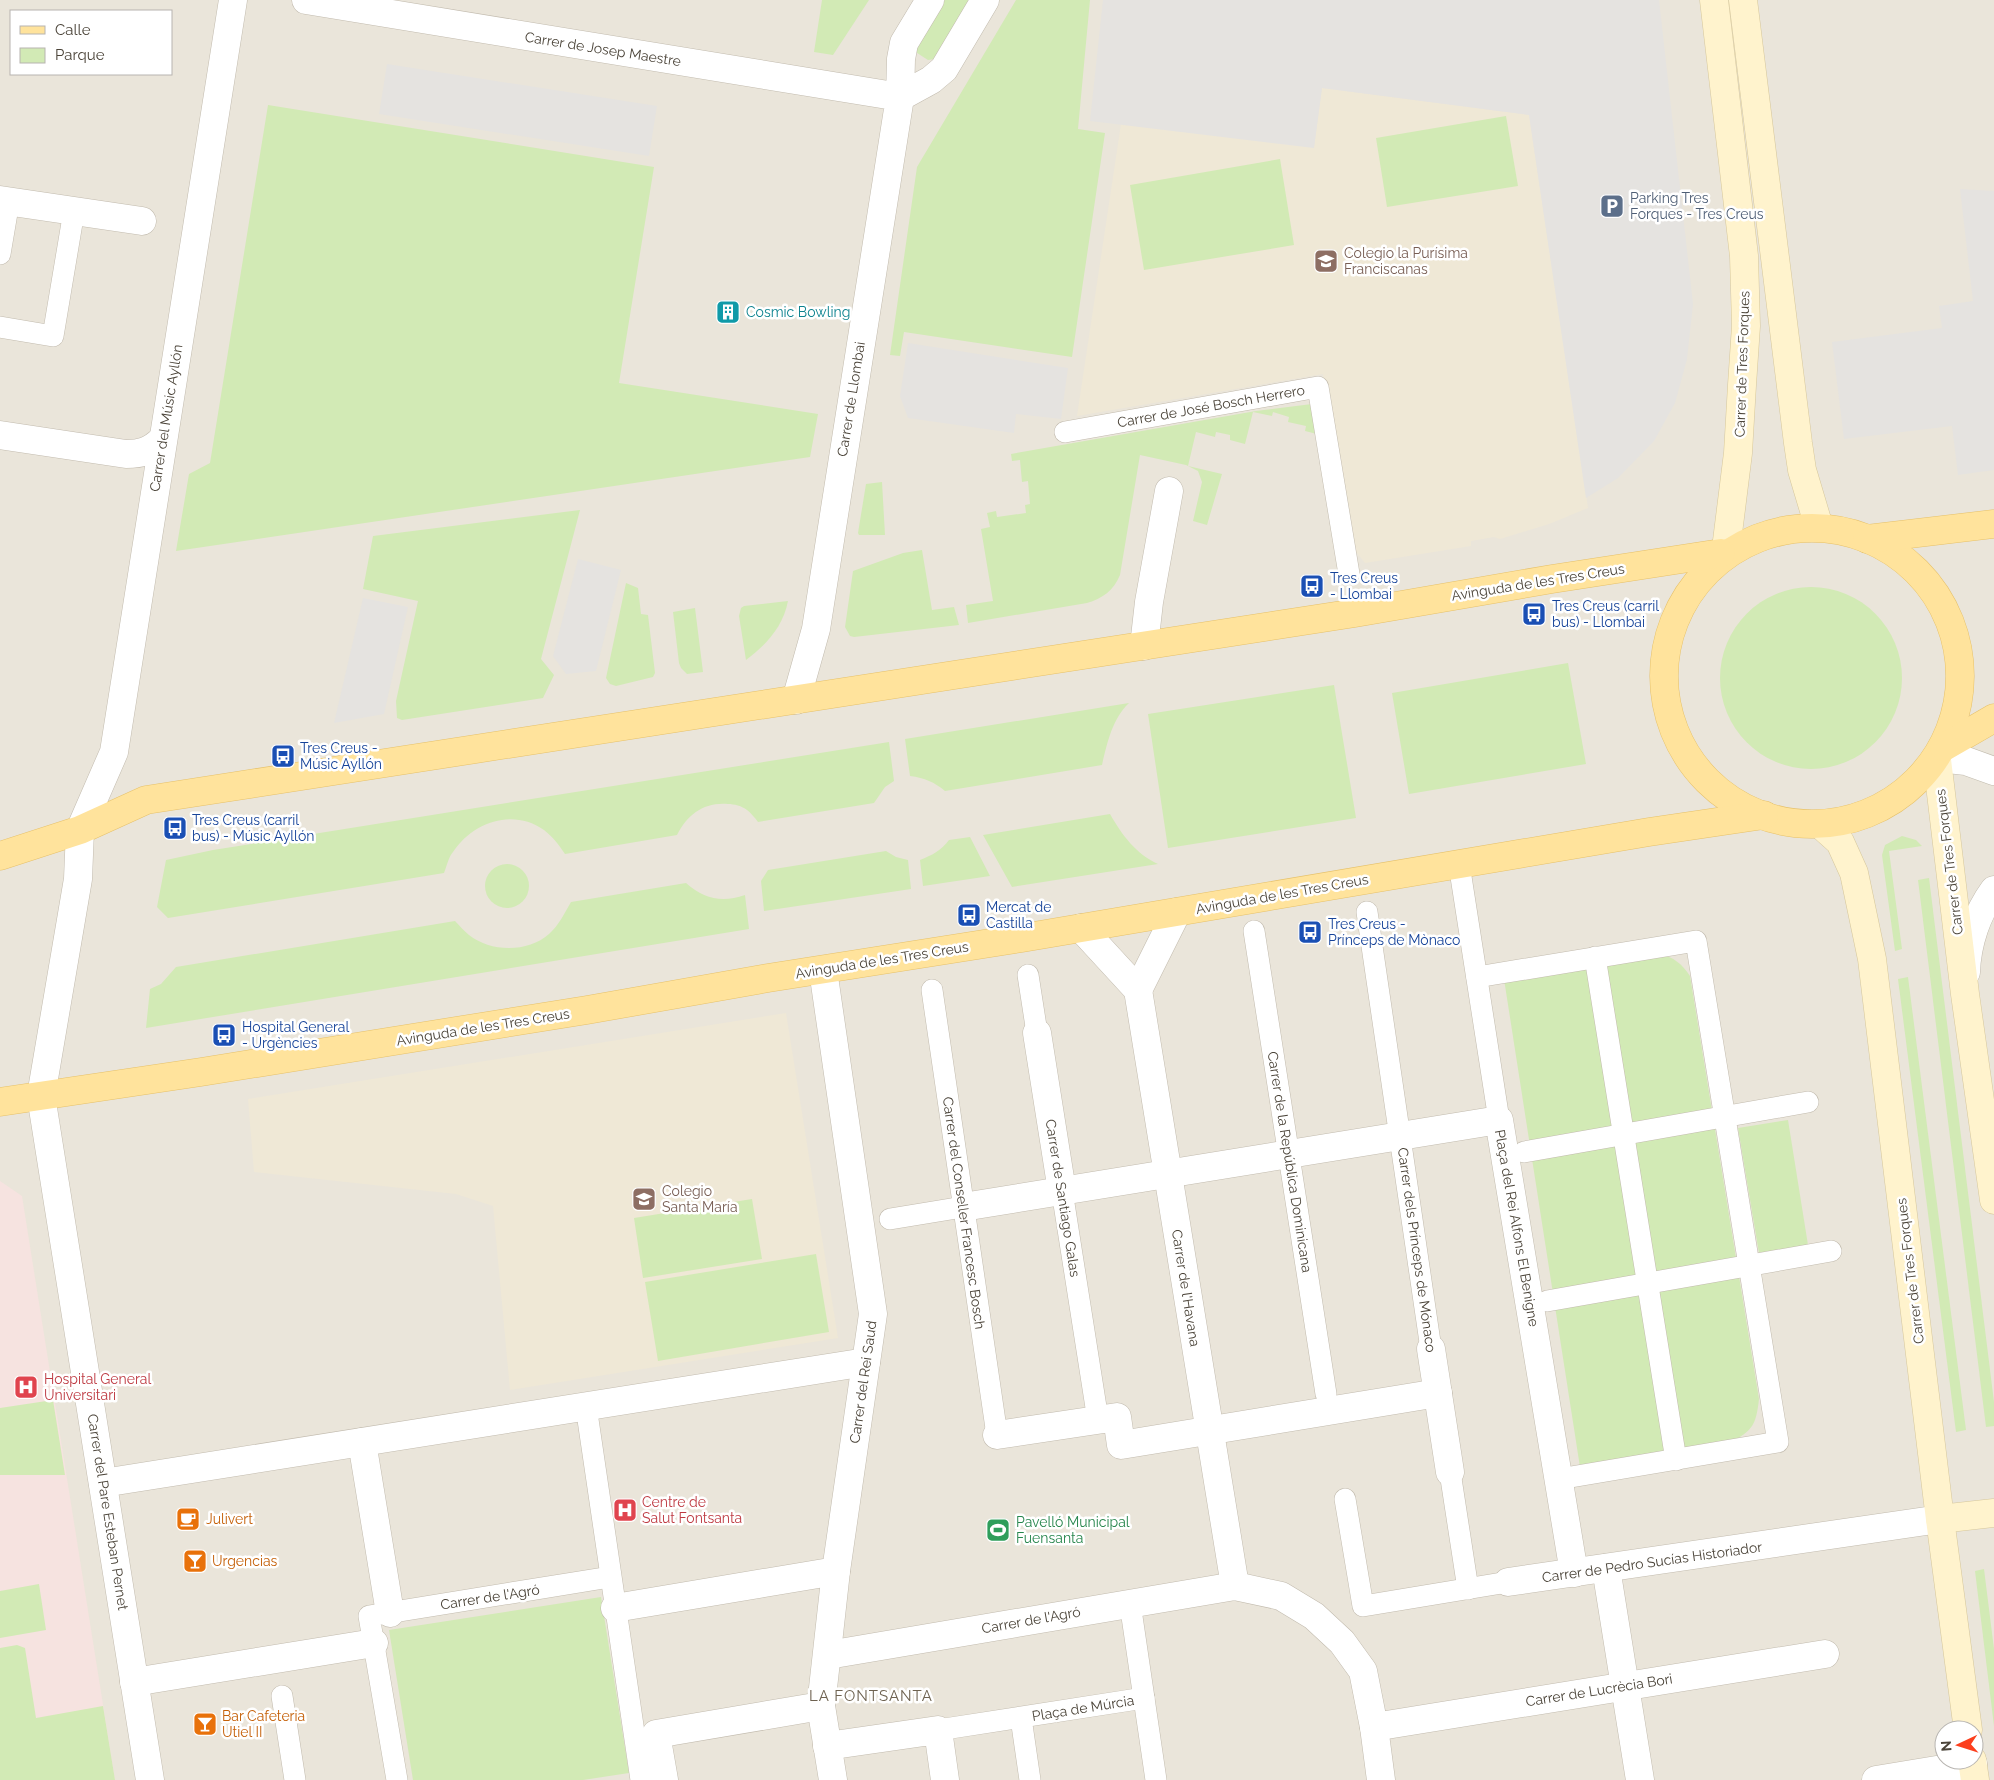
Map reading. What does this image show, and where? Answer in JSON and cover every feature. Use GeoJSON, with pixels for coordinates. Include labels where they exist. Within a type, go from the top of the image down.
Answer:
{"type":"FeatureCollection","features":[{"type":"Feature","properties":{"kind":"main road","name":"Carrer de Tres Forques"},"geometry":{"type":"LineString","coordinates":[[1714,0],[1744,256],[1746,317],[1738,453],[1724,551]]}},
{"type":"Feature","properties":{"kind":"main road"},"geometry":{"type":"LineString","coordinates":[[1743,0],[1802,470],[1819,527]]}},
{"type":"Feature","properties":{"kind":"main road"},"geometry":{"type":"LineString","coordinates":[[1867,539],[1994,524]]}},
{"type":"Feature","properties":{"kind":"main road"},"geometry":{"type":"LineString","coordinates":[[1819,527],[1867,539],[1906,563],[1936,601],[1948,625],[1957,656],[1960,686],[1955,716],[1940,755],[1924,777],[1893,802],[1872,813],[1821,825],[1796,824],[1764,815],[1712,785],[1693,762],[1669,716],[1663,672],[1670,630],[1683,600],[1702,574],[1724,551],[1744,540],[1777,531],[1819,527]]}},
{"type":"Feature","properties":{"kind":"main road","name":"Avinguda de les Tres Creus"},"geometry":{"type":"LineString","coordinates":[[0,856],[80,830],[146,800],[1355,613],[1724,551]]}},
{"type":"Feature","properties":{"kind":"main road"},"geometry":{"type":"LineString","coordinates":[[1940,755],[1994,718]]}},
{"type":"Feature","properties":{"kind":"main road","name":"Carrer de Tres Forques"},"geometry":{"type":"LineString","coordinates":[[1940,755],[1965,994],[1994,1200]]}},
{"type":"Feature","properties":{"kind":"main road","name":"Avinguda de les Tres Creus"},"geometry":{"type":"LineString","coordinates":[[0,1102],[577,1011],[1649,832],[1764,815]]}},
{"type":"Feature","properties":{"kind":"main road","name":"Carrer de Tres Forques"},"geometry":{"type":"LineString","coordinates":[[1821,825],[1840,842],[1854,873],[1872,959],[1940,1519],[1967,1720]]}},
{"type":"Feature","properties":{"kind":"main road"},"geometry":{"type":"LineString","coordinates":[[1940,1519],[1994,1512]]}},
{"type":"Feature","properties":{"kind":"street","name":"Carrer del Músic Ayllón"},"geometry":{"type":"LineString","coordinates":[[80,830],[114,752],[233,0]]}},
{"type":"Feature","properties":{"kind":"street","name":"Carrer de Josep Maestre"},"geometry":{"type":"LineString","coordinates":[[306,0],[900,98]]}},
{"type":"Feature","properties":{"kind":"street","name":"Carrer de Llombai"},"geometry":{"type":"LineString","coordinates":[[796,700],[816,628],[900,98],[901,59],[904,43],[930,0]]}},
{"type":"Feature","properties":{"kind":"street"},"geometry":{"type":"LineString","coordinates":[[900,98],[931,80],[944,69],[985,0]]}},
{"type":"Feature","properties":{"kind":"street"},"geometry":{"type":"LineString","coordinates":[[0,254],[4,201],[142,221]]}},
{"type":"Feature","properties":{"kind":"street"},"geometry":{"type":"LineString","coordinates":[[0,326],[53,336],[74,212]]}},
{"type":"Feature","properties":{"kind":"street","name":"Carrer de José Bosch Herrero"},"geometry":{"type":"LineString","coordinates":[[1065,432],[1318,387],[1349,574]]}},
{"type":"Feature","properties":{"kind":"street"},"geometry":{"type":"LineString","coordinates":[[0,435],[126,454],[139,454],[150,451],[162,440]]}},
{"type":"Feature","properties":{"kind":"street"},"geometry":{"type":"LineString","coordinates":[[1144,646],[1149,602],[1169,491]]}},
{"type":"Feature","properties":{"kind":"street"},"geometry":{"type":"LineString","coordinates":[[1940,755],[1966,761],[1994,771]]}},
{"type":"Feature","properties":{"kind":"street","name":"Carrer del Pare Esteban Pernet"},"geometry":{"type":"LineString","coordinates":[[80,830],[78,879],[41,1096],[150,1780]]}},
{"type":"Feature","properties":{"kind":"street","name":"Plaça del Rei Alfons El Benigne"},"geometry":{"type":"LineString","coordinates":[[1459,864],[1499,1120],[1574,1573]]}},
{"type":"Feature","properties":{"kind":"street"},"geometry":{"type":"LineString","coordinates":[[1965,994],[1966,958],[1975,924],[1994,890]]}},
{"type":"Feature","properties":{"kind":"street"},"geometry":{"type":"LineString","coordinates":[[1082,928],[1138,990],[1177,912]]}},
{"type":"Feature","properties":{"kind":"street","name":"Carrer dels Prínceps de Mónaco"},"geometry":{"type":"LineString","coordinates":[[1367,912],[1468,1589]]}},
{"type":"Feature","properties":{"kind":"street","name":"Carrer de la República Dominicana"},"geometry":{"type":"LineString","coordinates":[[1254,931],[1326,1394]]}},
{"type":"Feature","properties":{"kind":"street"},"geometry":{"type":"LineString","coordinates":[[1477,977],[1696,941],[1725,1117],[1778,1442],[1559,1479]]}},
{"type":"Feature","properties":{"kind":"street"},"geometry":{"type":"LineString","coordinates":[[1594,957],[1676,1460]]}},
{"type":"Feature","properties":{"kind":"street","name":"Carrer del Rei Saud"},"geometry":{"type":"LineString","coordinates":[[823,970],[873,1314],[836,1571],[821,1706],[833,1780]]}},
{"type":"Feature","properties":{"kind":"street","name":"Carrer de Santiago Galas"},"geometry":{"type":"LineString","coordinates":[[1028,975],[1098,1420]]}},
{"type":"Feature","properties":{"kind":"street","name":"Carrer del Conseller Francesc Bosch"},"geometry":{"type":"LineString","coordinates":[[932,990],[997,1435]]}},
{"type":"Feature","properties":{"kind":"street","name":"Carrer de l'Havana"},"geometry":{"type":"LineString","coordinates":[[1138,990],[1235,1586]]}},
{"type":"Feature","properties":{"kind":"street","name":"Plaça del Rei Alfons El Benigne"},"geometry":{"type":"LineString","coordinates":[[1524,1152],[1808,1102]]}},
{"type":"Feature","properties":{"kind":"street"},"geometry":{"type":"LineString","coordinates":[[1982,1113],[1989,1132],[1994,1138]]}},
{"type":"Feature","properties":{"kind":"street"},"geometry":{"type":"LineString","coordinates":[[890,1219],[1499,1120]]}},
{"type":"Feature","properties":{"kind":"street","name":"Plaça del Rei Alfons El Benigne"},"geometry":{"type":"LineString","coordinates":[[1547,1301],[1831,1251]]}},
{"type":"Feature","properties":{"kind":"street"},"geometry":{"type":"LineString","coordinates":[[103,1484],[866,1362]]}},
{"type":"Feature","properties":{"kind":"street"},"geometry":{"type":"LineString","coordinates":[[997,1435],[1117,1417],[1121,1445],[1438,1393]]}},
{"type":"Feature","properties":{"kind":"street"},"geometry":{"type":"LineString","coordinates":[[586,1406],[641,1780]]}},
{"type":"Feature","properties":{"kind":"street"},"geometry":{"type":"LineString","coordinates":[[362,1442],[378,1624],[397,1780]]}},
{"type":"Feature","properties":{"kind":"street","name":"Carrer de Pedro Sucías Historiador"},"geometry":{"type":"LineString","coordinates":[[1345,1499],[1363,1606],[1508,1582],[1940,1519]]}},
{"type":"Feature","properties":{"kind":"street"},"geometry":{"type":"LineString","coordinates":[[1606,1568],[1640,1780]]}},
{"type":"Feature","properties":{"kind":"street"},"geometry":{"type":"LineString","coordinates":[[615,1608],[836,1571]]}},
{"type":"Feature","properties":{"kind":"street","name":"Carrer de l'Agró"},"geometry":{"type":"LineString","coordinates":[[134,1682],[378,1624],[610,1578]]}},
{"type":"Feature","properties":{"kind":"street"},"geometry":{"type":"LineString","coordinates":[[1235,1586],[1281,1596],[1314,1616],[1342,1642],[1363,1671],[1374,1728],[1381,1780]]}},
{"type":"Feature","properties":{"kind":"street","name":"Carrer de l'Agró"},"geometry":{"type":"LineString","coordinates":[[828,1655],[1235,1586]]}},
{"type":"Feature","properties":{"kind":"street","name":"Plaça de Múrcia"},"geometry":{"type":"LineString","coordinates":[[1130,1603],[1156,1780]]}},
{"type":"Feature","properties":{"kind":"street","name":"Carrer de Lucrècia Bori"},"geometry":{"type":"LineString","coordinates":[[1374,1728],[1625,1685],[1826,1654]]}},
{"type":"Feature","properties":{"kind":"street"},"geometry":{"type":"LineString","coordinates":[[282,1696],[295,1780]]}},
{"type":"Feature","properties":{"kind":"street","name":"Plaça de Múrcia"},"geometry":{"type":"LineString","coordinates":[[827,1746],[1144,1698]]}},
{"type":"Feature","properties":{"kind":"street"},"geometry":{"type":"LineString","coordinates":[[664,1780],[656,1734],[821,1706]]}},
{"type":"Feature","properties":{"kind":"street","name":"Plaça de Múrcia"},"geometry":{"type":"LineString","coordinates":[[1021,1718],[1030,1780]]}},
{"type":"Feature","properties":{"kind":"street"},"geometry":{"type":"LineString","coordinates":[[938,1730],[945,1780]]}},
{"type":"Feature","properties":{"kind":"street"},"geometry":{"type":"LineString","coordinates":[[1876,1780],[1957,1770]]}},
{"type":"Feature","properties":{"kind":"shaded area"},"geometry":{"type":"Polygon","coordinates":[[[0,0],[1994,0],[1994,1780],[0,1780],[0,0]]]}},
{"type":"Feature","properties":{"kind":"shaded area","name":"Parking Tres Forques - Tres Creus"},"geometry":{"type":"Polygon","coordinates":[[[1103,0],[1659,0],[1693,304],[1687,359],[1675,403],[1654,441],[1618,478],[1586,498],[1529,115],[1322,88],[1314,148],[1090,121],[1103,0]]]}},
{"type":"Feature","properties":{"kind":"shaded area"},"geometry":{"type":"Polygon","coordinates":[[[387,64],[657,106],[649,156],[379,114],[387,64]]]}},
{"type":"Feature","properties":{"kind":"shaded area","name":"Colegio la Purísima Franciscanas"},"geometry":{"type":"Polygon","coordinates":[[[1322,88],[1529,115],[1588,508],[1549,524],[1500,539],[1494,537],[1471,541],[1471,546],[1365,563],[1352,547],[1323,374],[1077,416],[1121,124],[1314,147],[1322,88]]]}},
{"type":"Feature","properties":{"kind":"shaded area"},"geometry":{"type":"Polygon","coordinates":[[[1960,189],[1994,191],[1994,470],[1958,475],[1952,426],[1844,439],[1832,342],[1942,328],[1939,306],[1973,301],[1960,189]]]}},
{"type":"Feature","properties":{"kind":"shaded area"},"geometry":{"type":"Polygon","coordinates":[[[908,343],[1068,368],[1061,419],[1016,414],[1014,433],[908,418],[900,396],[908,343]]]}},
{"type":"Feature","properties":{"kind":"shaded area"},"geometry":{"type":"Polygon","coordinates":[[[578,559],[621,570],[596,671],[566,674],[553,656],[578,559]]]}},
{"type":"Feature","properties":{"kind":"shaded area"},"geometry":{"type":"Polygon","coordinates":[[[363,598],[408,607],[384,714],[334,723],[363,598]]]}},
{"type":"Feature","properties":{"kind":"shaded area","name":"Colegio Santa María"},"geometry":{"type":"Polygon","coordinates":[[[786,1013],[838,1338],[510,1390],[493,1206],[456,1194],[254,1172],[248,1099],[786,1013]]]}},
{"type":"Feature","properties":{"kind":"shaded area","name":"Hospital General Universitari"},"geometry":{"type":"Polygon","coordinates":[[[0,1181],[22,1196],[115,1780],[0,1780],[0,1181]]]}},
{"type":"Feature","properties":{"kind":"green space"},"geometry":{"type":"Polygon","coordinates":[[[822,0],[869,0],[833,55],[814,52],[822,0]]]}},
{"type":"Feature","properties":{"kind":"green space"},"geometry":{"type":"Polygon","coordinates":[[[945,0],[972,0],[935,59],[928,60],[914,51],[945,0]]]}},
{"type":"Feature","properties":{"kind":"green space"},"geometry":{"type":"Polygon","coordinates":[[[1016,0],[1090,0],[1078,129],[1105,133],[1072,357],[904,332],[900,356],[890,355],[917,167],[1016,0]]]}},
{"type":"Feature","properties":{"kind":"green space"},"geometry":{"type":"Polygon","coordinates":[[[268,105],[654,167],[619,383],[818,414],[810,457],[176,551],[189,474],[210,463],[268,105]]]}},
{"type":"Feature","properties":{"kind":"green space"},"geometry":{"type":"Polygon","coordinates":[[[1506,116],[1518,186],[1387,207],[1376,138],[1506,116]]]}},
{"type":"Feature","properties":{"kind":"green space"},"geometry":{"type":"Polygon","coordinates":[[[1280,159],[1294,245],[1144,270],[1130,185],[1280,159]]]}},
{"type":"Feature","properties":{"kind":"green space"},"geometry":{"type":"Polygon","coordinates":[[[1312,404],[1317,434],[1305,431],[1306,426],[1288,422],[1289,417],[1273,412],[1272,416],[1253,412],[1245,444],[1230,440],[1230,435],[1216,432],[1215,437],[1196,432],[1188,466],[1140,455],[1120,575],[1111,589],[1098,599],[1087,603],[968,623],[966,605],[993,601],[981,529],[990,527],[987,513],[996,511],[997,517],[1026,513],[1025,505],[1030,504],[1028,481],[1022,482],[1020,460],[1012,461],[1011,454],[1256,411],[1312,404]]]}},
{"type":"Feature","properties":{"kind":"green space"},"geometry":{"type":"Polygon","coordinates":[[[1188,466],[1222,474],[1207,525],[1193,521],[1202,482],[1198,471],[1188,466]]]}},
{"type":"Feature","properties":{"kind":"green space"},"geometry":{"type":"Polygon","coordinates":[[[882,482],[885,535],[859,535],[866,484],[882,482]]]}},
{"type":"Feature","properties":{"kind":"green space"},"geometry":{"type":"Polygon","coordinates":[[[580,510],[541,659],[554,675],[543,698],[402,720],[397,718],[396,701],[418,601],[363,589],[373,536],[580,510]]]}},
{"type":"Feature","properties":{"kind":"green space"},"geometry":{"type":"Polygon","coordinates":[[[922,550],[932,610],[954,607],[959,625],[850,636],[845,627],[853,571],[903,553],[922,550]]]}},
{"type":"Feature","properties":{"kind":"green space"},"geometry":{"type":"Polygon","coordinates":[[[626,583],[638,588],[641,614],[648,615],[655,673],[653,677],[616,686],[610,684],[606,678],[626,583]]]}},
{"type":"Feature","properties":{"kind":"green space"},"geometry":{"type":"Polygon","coordinates":[[[1820,587],[1829,588],[1854,597],[1876,613],[1892,635],[1901,660],[1901,696],[1892,721],[1876,743],[1854,759],[1838,765],[1820,769],[1802,769],[1793,768],[1768,759],[1753,749],[1740,736],[1730,721],[1721,696],[1720,669],[1721,660],[1730,635],[1740,620],[1753,607],[1768,597],[1793,588],[1820,587]]]}},
{"type":"Feature","properties":{"kind":"green space"},"geometry":{"type":"Polygon","coordinates":[[[788,601],[786,610],[773,635],[746,660],[739,616],[741,608],[744,606],[788,601]]]}},
{"type":"Feature","properties":{"kind":"green space"},"geometry":{"type":"Polygon","coordinates":[[[695,608],[703,672],[687,674],[679,663],[673,612],[695,608]]]}},
{"type":"Feature","properties":{"kind":"green space"},"geometry":{"type":"Polygon","coordinates":[[[1568,663],[1586,764],[1409,794],[1392,693],[1568,663]]]}},
{"type":"Feature","properties":{"kind":"green space"},"geometry":{"type":"Polygon","coordinates":[[[1334,685],[1356,818],[1168,848],[1148,714],[1334,685]]]}},
{"type":"Feature","properties":{"kind":"green space"},"geometry":{"type":"Polygon","coordinates":[[[1129,703],[1114,724],[1102,765],[945,791],[929,781],[910,776],[905,739],[1129,703]]]}},
{"type":"Feature","properties":{"kind":"green space"},"geometry":{"type":"Polygon","coordinates":[[[889,742],[894,781],[885,787],[874,803],[758,822],[748,811],[740,806],[730,804],[711,805],[692,815],[677,835],[565,854],[556,841],[544,830],[532,823],[507,819],[482,826],[471,833],[451,854],[444,873],[168,918],[157,907],[166,860],[213,850],[889,742]]]}},
{"type":"Feature","properties":{"kind":"green space"},"geometry":{"type":"Polygon","coordinates":[[[1110,814],[1130,843],[1143,855],[1158,864],[1012,887],[983,835],[1110,814]]]}},
{"type":"Feature","properties":{"kind":"green space"},"geometry":{"type":"Polygon","coordinates":[[[1902,836],[1916,840],[1922,846],[1889,851],[1902,949],[1895,951],[1882,855],[1885,845],[1902,836]]]}},
{"type":"Feature","properties":{"kind":"green space"},"geometry":{"type":"Polygon","coordinates":[[[970,837],[990,876],[923,886],[920,860],[936,852],[949,840],[970,837]]]}},
{"type":"Feature","properties":{"kind":"green space"},"geometry":{"type":"Polygon","coordinates":[[[886,851],[896,857],[908,860],[911,889],[764,911],[761,881],[768,870],[886,851]]]}},
{"type":"Feature","properties":{"kind":"green space"},"geometry":{"type":"Polygon","coordinates":[[[507,864],[519,868],[525,874],[529,886],[525,898],[519,904],[507,908],[495,904],[489,898],[485,886],[489,874],[495,868],[507,864]]]}},
{"type":"Feature","properties":{"kind":"green space"},"geometry":{"type":"Polygon","coordinates":[[[1929,878],[1994,1402],[1994,1426],[1986,1427],[1918,880],[1929,878]]]}},
{"type":"Feature","properties":{"kind":"green space"},"geometry":{"type":"Polygon","coordinates":[[[686,883],[700,893],[714,898],[729,899],[745,895],[749,929],[146,1028],[150,989],[161,984],[176,967],[455,921],[469,935],[487,945],[509,948],[520,947],[531,945],[553,931],[571,902],[686,883]]]}},
{"type":"Feature","properties":{"kind":"green space"},"geometry":{"type":"Polygon","coordinates":[[[1659,954],[1677,962],[1690,976],[1759,1399],[1758,1408],[1752,1426],[1730,1443],[1580,1467],[1504,979],[1659,954]]]}},
{"type":"Feature","properties":{"kind":"green space"},"geometry":{"type":"Polygon","coordinates":[[[1908,977],[1966,1430],[1956,1432],[1898,979],[1908,977]]]}},
{"type":"Feature","properties":{"kind":"green space"},"geometry":{"type":"Polygon","coordinates":[[[1788,1120],[1808,1245],[1759,1253],[1738,1128],[1788,1120]]]}},
{"type":"Feature","properties":{"kind":"green space"},"geometry":{"type":"Polygon","coordinates":[[[752,1199],[762,1259],[643,1278],[634,1218],[752,1199]]]}},
{"type":"Feature","properties":{"kind":"green space"},"geometry":{"type":"Polygon","coordinates":[[[816,1254],[829,1332],[658,1361],[645,1282],[816,1254]]]}},
{"type":"Feature","properties":{"kind":"green space"},"geometry":{"type":"Polygon","coordinates":[[[53,1400],[65,1475],[0,1475],[0,1408],[53,1400]]]}},
{"type":"Feature","properties":{"kind":"green space"},"geometry":{"type":"Polygon","coordinates":[[[1984,1569],[1994,1649],[1994,1726],[1975,1571],[1984,1569]]]}},
{"type":"Feature","properties":{"kind":"green space"},"geometry":{"type":"Polygon","coordinates":[[[39,1584],[46,1630],[0,1638],[0,1591],[39,1584]]]}},
{"type":"Feature","properties":{"kind":"green space"},"geometry":{"type":"Polygon","coordinates":[[[601,1597],[629,1773],[583,1780],[413,1780],[389,1630],[601,1597]]]}},
{"type":"Feature","properties":{"kind":"green space"},"geometry":{"type":"Polygon","coordinates":[[[17,1645],[25,1648],[36,1718],[103,1706],[115,1780],[0,1780],[0,1648],[17,1645]]]}},
{"type":"Feature","properties":{"kind":"place","name":"Parking Tres Forques - Tres Creus"},"geometry":{"type":"Point","coordinates":[1612,206]}},
{"type":"Feature","properties":{"kind":"place","name":"Colegio la Purísima Franciscanas"},"geometry":{"type":"Point","coordinates":[1326,261]}},
{"type":"Feature","properties":{"kind":"place","name":"Cosmic Bowling"},"geometry":{"type":"Point","coordinates":[728,312]}},
{"type":"Feature","properties":{"kind":"place","name":"Tres Creus - Llombai"},"geometry":{"type":"Point","coordinates":[1312,586]}},
{"type":"Feature","properties":{"kind":"place","name":"Tres Creus (carril bus) - Llombai"},"geometry":{"type":"Point","coordinates":[1534,614]}},
{"type":"Feature","properties":{"kind":"place","name":"Tres Creus - Músic Ayllón"},"geometry":{"type":"Point","coordinates":[283,756]}},
{"type":"Feature","properties":{"kind":"place","name":"Tres Creus (carril bus) - Músic Ayllón"},"geometry":{"type":"Point","coordinates":[175,828]}},
{"type":"Feature","properties":{"kind":"place","name":"Mercat de Castilla"},"geometry":{"type":"Point","coordinates":[969,915]}},
{"type":"Feature","properties":{"kind":"place","name":"Tres Creus - Prínceps de Mònaco"},"geometry":{"type":"Point","coordinates":[1310,932]}},
{"type":"Feature","properties":{"kind":"place","name":"Hospital General - Urgències"},"geometry":{"type":"Point","coordinates":[224,1035]}},
{"type":"Feature","properties":{"kind":"place","name":"Colegio Santa María"},"geometry":{"type":"Point","coordinates":[644,1199]}},
{"type":"Feature","properties":{"kind":"place","name":"Hospital General Universitari"},"geometry":{"type":"Point","coordinates":[26,1387]}},
{"type":"Feature","properties":{"kind":"place","name":"Centre de Salut Fontsanta"},"geometry":{"type":"Point","coordinates":[625,1510]}},
{"type":"Feature","properties":{"kind":"place","name":"Julivert"},"geometry":{"type":"Point","coordinates":[188,1519]}},
{"type":"Feature","properties":{"kind":"place","name":"Pavelló Municipal Fuensanta"},"geometry":{"type":"Point","coordinates":[998,1530]}},
{"type":"Feature","properties":{"kind":"place","name":"Urgencias"},"geometry":{"type":"Point","coordinates":[195,1561]}},
{"type":"Feature","properties":{"kind":"place","name":"Bar Cafeteria Utiel II"},"geometry":{"type":"Point","coordinates":[205,1724]}},
{"type":"Feature","properties":{"kind":"district","name":"LA FONTSANTA"},"geometry":{"type":"Point","coordinates":[871,1696]}}]}
